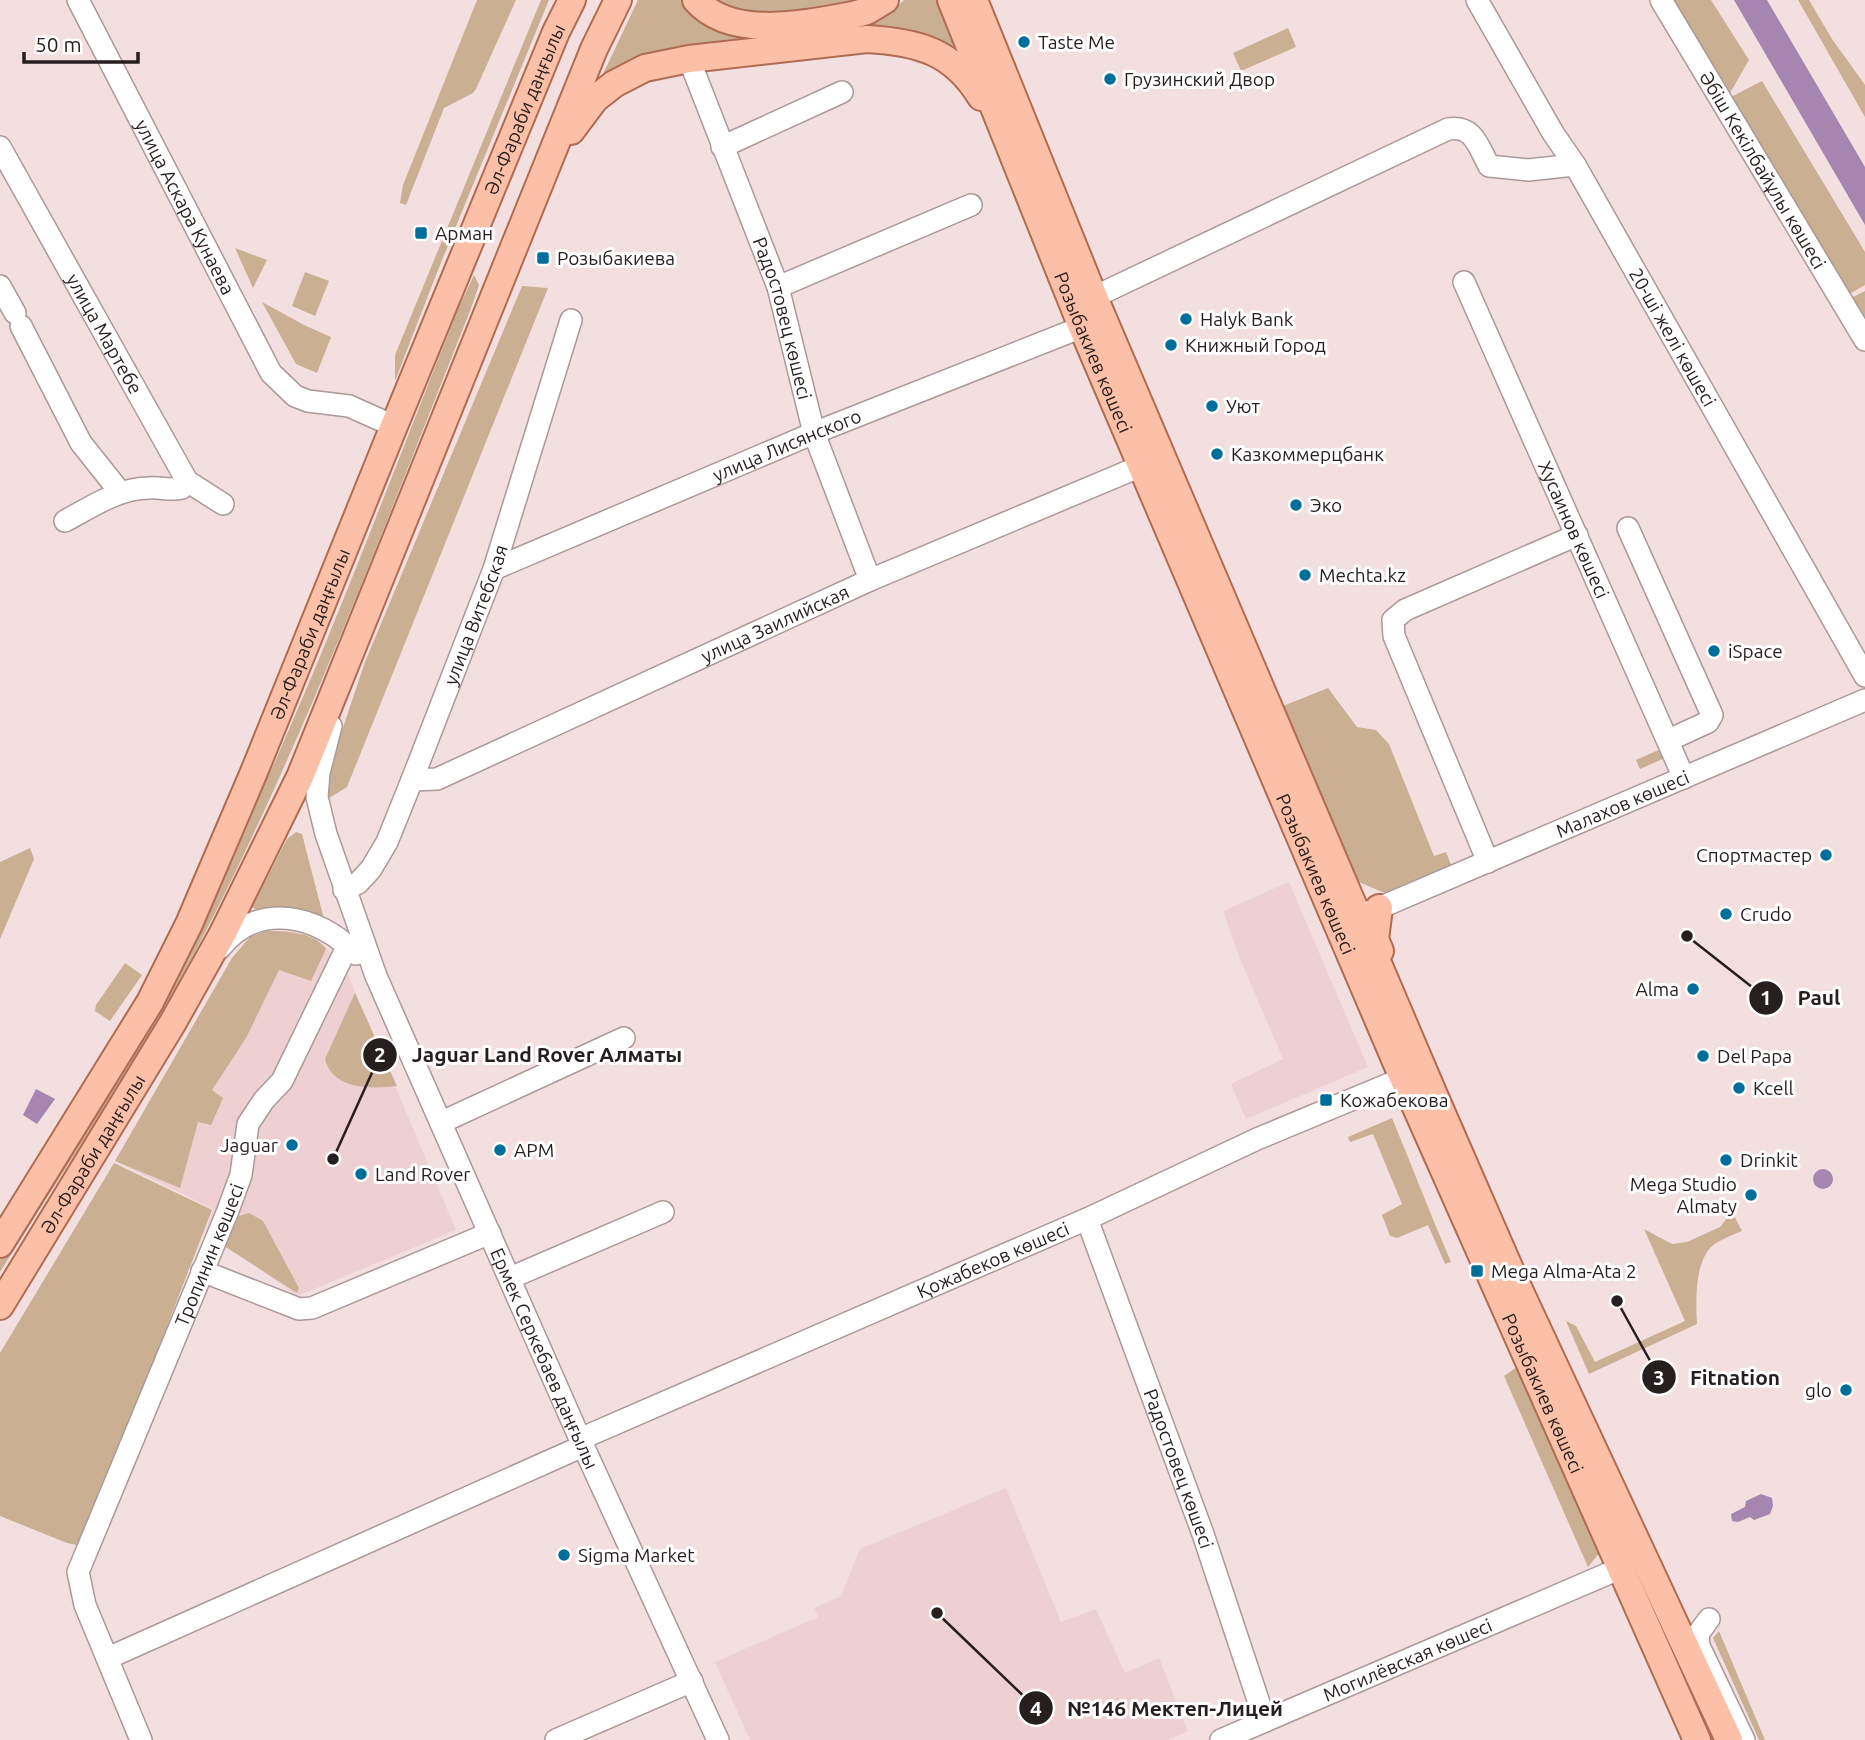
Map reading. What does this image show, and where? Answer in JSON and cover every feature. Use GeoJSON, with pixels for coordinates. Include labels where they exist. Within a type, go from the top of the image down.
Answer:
{"type":"FeatureCollection","features":[{"type":"Feature","properties":{"kind":"main road","name":"Әл-Фараби даңғылы"},"geometry":{"type":"LineString","coordinates":[[0,1244],[150,1002],[189,924],[254,772],[556,32],[572,0]]}},
{"type":"Feature","properties":{"kind":"main road","name":"Әл-Фараби даңғылы"},"geometry":{"type":"LineString","coordinates":[[0,1306],[173,1024],[299,778],[594,49],[618,0]]}},
{"type":"Feature","properties":{"kind":"main road"},"geometry":{"type":"LineString","coordinates":[[696,0],[704,9],[721,19],[740,25],[762,26],[853,15],[867,11],[885,0]]}},
{"type":"Feature","properties":{"kind":"main road","name":"Розыбакиев көшесі"},"geometry":{"type":"LineString","coordinates":[[951,0],[1004,136],[1141,466],[1358,917],[1375,939],[1396,988],[1412,1042],[1413,1074],[1511,1272],[1729,1740]]}},
{"type":"Feature","properties":{"kind":"main road"},"geometry":{"type":"LineString","coordinates":[[974,0],[1006,75]]}},
{"type":"Feature","properties":{"kind":"main road"},"geometry":{"type":"LineString","coordinates":[[981,0],[1006,75]]}},
{"type":"Feature","properties":{"kind":"main road"},"geometry":{"type":"LineString","coordinates":[[552,154],[595,99],[614,84],[645,68],[689,59],[867,39],[920,45],[944,57],[965,74],[975,87],[1004,136]]}},
{"type":"Feature","properties":{"kind":"main road","name":"Розыбакиев көшесі"},"geometry":{"type":"LineString","coordinates":[[1006,75],[1094,297],[1358,917],[1413,1074],[1696,1740]]}},
{"type":"Feature","properties":{"kind":"street","name":"улица Аскара Кунаева"},"geometry":{"type":"LineString","coordinates":[[78,0],[271,373],[296,396],[308,401],[349,406],[394,426]]}},
{"type":"Feature","properties":{"kind":"street"},"geometry":{"type":"LineString","coordinates":[[556,32],[565,0]]}},
{"type":"Feature","properties":{"kind":"street","name":"20-ші желі көшесі"},"geometry":{"type":"LineString","coordinates":[[1477,0],[1553,133],[1575,165],[1865,676]]}},
{"type":"Feature","properties":{"kind":"street","name":"Әбіш Кекілбайұлы көшесі"},"geometry":{"type":"LineString","coordinates":[[1661,0],[1865,340]]}},
{"type":"Feature","properties":{"kind":"street","name":"Радостовец көшесі"},"geometry":{"type":"LineString","coordinates":[[689,59],[778,287],[814,433],[870,580]]}},
{"type":"Feature","properties":{"kind":"street"},"geometry":{"type":"LineString","coordinates":[[722,146],[842,92]]}},
{"type":"Feature","properties":{"kind":"street"},"geometry":{"type":"LineString","coordinates":[[1094,297],[1448,129],[1459,127],[1469,131],[1489,166],[1528,170],[1575,165]]}},
{"type":"Feature","properties":{"kind":"street","name":"улица Мартебе"},"geometry":{"type":"LineString","coordinates":[[0,147],[187,481],[223,503]]}},
{"type":"Feature","properties":{"kind":"street"},"geometry":{"type":"LineString","coordinates":[[778,287],[971,205]]}},
{"type":"Feature","properties":{"kind":"street","name":"Хусаинов көшесі"},"geometry":{"type":"LineString","coordinates":[[1464,282],[1684,778]]}},
{"type":"Feature","properties":{"kind":"street"},"geometry":{"type":"LineString","coordinates":[[0,286],[81,443],[120,492]]}},
{"type":"Feature","properties":{"kind":"street","name":"улица Витебская"},"geometry":{"type":"LineString","coordinates":[[344,890],[358,883],[371,869],[387,842],[412,780],[494,569],[571,320]]}},
{"type":"Feature","properties":{"kind":"street","name":"улица Лисянского"},"geometry":{"type":"LineString","coordinates":[[494,569],[814,433],[1082,327]]}},
{"type":"Feature","properties":{"kind":"street","name":"улица Заилийская"},"geometry":{"type":"LineString","coordinates":[[412,780],[437,779],[870,580],[1141,466]]}},
{"type":"Feature","properties":{"kind":"street"},"geometry":{"type":"LineString","coordinates":[[65,521],[120,492],[148,488],[172,491],[182,488],[187,481]]}},
{"type":"Feature","properties":{"kind":"street"},"geometry":{"type":"LineString","coordinates":[[1628,528],[1712,715],[1708,722],[1669,740]]}},
{"type":"Feature","properties":{"kind":"street"},"geometry":{"type":"LineString","coordinates":[[1488,862],[1394,636],[1393,620],[1405,610],[1577,535]]}},
{"type":"Feature","properties":{"kind":"street"},"geometry":{"type":"LineString","coordinates":[[351,649],[318,773],[317,797],[344,890],[376,976]]}},
{"type":"Feature","properties":{"kind":"street","name":"Малахов көшесі"},"geometry":{"type":"LineString","coordinates":[[1358,917],[1865,700]]}},
{"type":"Feature","properties":{"kind":"street"},"geometry":{"type":"LineString","coordinates":[[205,965],[237,929],[250,922],[265,919],[307,922],[328,931],[348,945],[376,976]]}},
{"type":"Feature","properties":{"kind":"street","name":"Тропинин көшесі"},"geometry":{"type":"LineString","coordinates":[[108,1658],[85,1605],[78,1572],[241,1175],[248,1124],[264,1100],[282,1081],[348,945]]}},
{"type":"Feature","properties":{"kind":"street","name":"Ермек Серкебаев даңғылы"},"geometry":{"type":"LineString","coordinates":[[376,976],[582,1442],[718,1740]]}},
{"type":"Feature","properties":{"kind":"street"},"geometry":{"type":"LineString","coordinates":[[442,1122],[624,1038]]}},
{"type":"Feature","properties":{"kind":"street","name":"Қожабеков көшесі"},"geometry":{"type":"LineString","coordinates":[[108,1658],[582,1442],[1087,1219],[1257,1139],[1413,1074]]}},
{"type":"Feature","properties":{"kind":"street"},"geometry":{"type":"LineString","coordinates":[[510,1278],[663,1212]]}},
{"type":"Feature","properties":{"kind":"street","name":"Радостовец көшесі"},"geometry":{"type":"LineString","coordinates":[[1087,1219],[1203,1534],[1265,1721]]}},
{"type":"Feature","properties":{"kind":"street"},"geometry":{"type":"LineString","coordinates":[[202,1271],[299,1309],[312,1308],[490,1233]]}},
{"type":"Feature","properties":{"kind":"street","name":"Могилёвская көшесі"},"geometry":{"type":"LineString","coordinates":[[1221,1740],[1621,1567]]}},
{"type":"Feature","properties":{"kind":"street"},"geometry":{"type":"LineString","coordinates":[[1709,1619],[1698,1634],[1699,1646],[1745,1740]]}},
{"type":"Feature","properties":{"kind":"street"},"geometry":{"type":"LineString","coordinates":[[108,1658],[141,1740]]}},
{"type":"Feature","properties":{"kind":"street"},"geometry":{"type":"LineString","coordinates":[[556,1740],[692,1681]]}},
{"type":"Feature","properties":{"kind":"shaded area"},"geometry":{"type":"Polygon","coordinates":[[[477,0],[516,0],[476,89],[444,108],[406,205],[400,203],[403,185],[477,0]]]}},
{"type":"Feature","properties":{"kind":"shaded area"},"geometry":{"type":"Polygon","coordinates":[[[541,0],[549,0],[395,381],[395,355],[541,0]]]}},
{"type":"Feature","properties":{"kind":"shaded area"},"geometry":{"type":"Polygon","coordinates":[[[638,0],[685,0],[775,36],[595,91],[638,0]]]}},
{"type":"Feature","properties":{"kind":"shaded area"},"geometry":{"type":"Polygon","coordinates":[[[711,0],[860,0],[818,10],[753,15],[737,12],[711,0]]]}},
{"type":"Feature","properties":{"kind":"shaded area"},"geometry":{"type":"Polygon","coordinates":[[[904,0],[941,0],[972,70],[852,27],[880,18],[904,0]]]}},
{"type":"Feature","properties":{"kind":"shaded area"},"geometry":{"type":"Polygon","coordinates":[[[1672,0],[1711,0],[1749,60],[1730,93],[1672,0]]]}},
{"type":"Feature","properties":{"kind":"shaded area"},"geometry":{"type":"Polygon","coordinates":[[[1734,0],[1767,0],[1865,167],[1865,225],[1734,0]]]}},
{"type":"Feature","properties":{"kind":"shaded area"},"geometry":{"type":"Polygon","coordinates":[[[1798,0],[1809,0],[1832,39],[1865,85],[1865,117],[1798,0]]]}},
{"type":"Feature","properties":{"kind":"shaded area"},"geometry":{"type":"Polygon","coordinates":[[[1288,28],[1296,47],[1241,71],[1233,53],[1288,28]]]}},
{"type":"Feature","properties":{"kind":"shaded area"},"geometry":{"type":"Polygon","coordinates":[[[1762,81],[1865,252],[1865,285],[1846,296],[1731,97],[1762,81]]]}},
{"type":"Feature","properties":{"kind":"shaded area"},"geometry":{"type":"Polygon","coordinates":[[[235,248],[267,260],[253,288],[235,248]]]}},
{"type":"Feature","properties":{"kind":"shaded area"},"geometry":{"type":"Polygon","coordinates":[[[305,272],[329,281],[315,316],[292,306],[305,272]]]}},
{"type":"Feature","properties":{"kind":"shaded area"},"geometry":{"type":"Polygon","coordinates":[[[474,275],[479,285],[409,465],[315,695],[247,847],[162,1011],[0,1272],[0,1260],[155,1003],[238,841],[306,691],[474,275]]]}},
{"type":"Feature","properties":{"kind":"shaded area"},"geometry":{"type":"Polygon","coordinates":[[[522,286],[548,288],[347,787],[326,800],[332,760],[365,662],[522,286]]]}},
{"type":"Feature","properties":{"kind":"shaded area"},"geometry":{"type":"Polygon","coordinates":[[[1865,291],[1865,326],[1847,300],[1865,291]]]}},
{"type":"Feature","properties":{"kind":"shaded area"},"geometry":{"type":"Polygon","coordinates":[[[262,302],[331,337],[317,373],[296,364],[262,302]]]}},
{"type":"Feature","properties":{"kind":"shaded area"},"geometry":{"type":"Polygon","coordinates":[[[1328,688],[1357,727],[1376,730],[1389,744],[1434,856],[1446,852],[1452,867],[1387,894],[1359,882],[1283,706],[1328,688]]]}},
{"type":"Feature","properties":{"kind":"shaded area"},"geometry":{"type":"Polygon","coordinates":[[[1663,748],[1667,757],[1640,769],[1636,760],[1663,748]]]}},
{"type":"Feature","properties":{"kind":"shaded area"},"geometry":{"type":"Polygon","coordinates":[[[296,832],[302,834],[324,919],[285,908],[257,910],[252,907],[287,839],[296,832]]]}},
{"type":"Feature","properties":{"kind":"shaded area"},"geometry":{"type":"Polygon","coordinates":[[[30,848],[34,859],[0,939],[0,862],[30,848]]]}},
{"type":"Feature","properties":{"kind":"shaded area"},"geometry":{"type":"Polygon","coordinates":[[[1289,882],[1368,1067],[1246,1119],[1231,1084],[1283,1059],[1240,959],[1223,911],[1289,882]]]}},
{"type":"Feature","properties":{"kind":"shaded area"},"geometry":{"type":"Polygon","coordinates":[[[266,931],[287,931],[314,938],[325,946],[346,970],[456,1230],[300,1295],[293,1293],[206,1231],[213,1209],[115,1161],[232,958],[250,937],[266,931]]]}},
{"type":"Feature","properties":{"kind":"shaded area"},"geometry":{"type":"Polygon","coordinates":[[[266,931],[307,936],[321,943],[326,949],[311,981],[279,970],[246,1038],[212,1090],[223,1098],[211,1125],[198,1122],[180,1188],[115,1161],[232,958],[250,937],[266,931]]]}},
{"type":"Feature","properties":{"kind":"shaded area"},"geometry":{"type":"Polygon","coordinates":[[[125,963],[142,975],[110,1021],[95,1011],[96,1005],[125,963]]]}},
{"type":"Feature","properties":{"kind":"shaded area"},"geometry":{"type":"Polygon","coordinates":[[[355,993],[397,1086],[354,1085],[336,1077],[329,1069],[325,1059],[355,993]]]}},
{"type":"Feature","properties":{"kind":"shaded area"},"geometry":{"type":"Polygon","coordinates":[[[36,1089],[55,1099],[37,1124],[23,1115],[36,1089]]]}},
{"type":"Feature","properties":{"kind":"shaded area"},"geometry":{"type":"Polygon","coordinates":[[[1392,1118],[1451,1262],[1445,1264],[1428,1225],[1397,1238],[1390,1236],[1382,1215],[1402,1204],[1373,1134],[1350,1142],[1348,1137],[1392,1118]]]}},
{"type":"Feature","properties":{"kind":"shaded area"},"geometry":{"type":"Polygon","coordinates":[[[114,1163],[212,1210],[82,1546],[67,1543],[0,1516],[0,1353],[114,1163]]]}},
{"type":"Feature","properties":{"kind":"shaded area"},"geometry":{"type":"Polygon","coordinates":[[[1823,1169],[1830,1172],[1833,1179],[1830,1186],[1823,1189],[1816,1186],[1813,1179],[1816,1172],[1823,1169]]]}},
{"type":"Feature","properties":{"kind":"shaded area"},"geometry":{"type":"Polygon","coordinates":[[[1732,1212],[1742,1231],[1718,1242],[1705,1255],[1697,1284],[1697,1324],[1589,1374],[1566,1321],[1576,1326],[1595,1362],[1685,1321],[1644,1229],[1672,1244],[1687,1242],[1720,1227],[1732,1212]]]}},
{"type":"Feature","properties":{"kind":"shaded area"},"geometry":{"type":"Polygon","coordinates":[[[249,1213],[263,1221],[299,1288],[297,1293],[218,1242],[232,1218],[249,1213]]]}},
{"type":"Feature","properties":{"kind":"shaded area"},"geometry":{"type":"Polygon","coordinates":[[[1517,1367],[1601,1551],[1588,1567],[1504,1376],[1517,1367]]]}},
{"type":"Feature","properties":{"kind":"shaded area"},"geometry":{"type":"Polygon","coordinates":[[[1006,1488],[1061,1622],[1096,1609],[1125,1673],[1159,1658],[1188,1731],[1168,1740],[750,1740],[715,1662],[818,1617],[814,1608],[841,1596],[860,1549],[1006,1488]]]}},
{"type":"Feature","properties":{"kind":"shaded area"},"geometry":{"type":"Polygon","coordinates":[[[1761,1494],[1772,1498],[1770,1514],[1754,1520],[1750,1517],[1738,1522],[1732,1521],[1731,1514],[1745,1507],[1746,1501],[1761,1494]]]}},
{"type":"Feature","properties":{"kind":"shaded area"},"geometry":{"type":"Polygon","coordinates":[[[1719,1631],[1765,1740],[1759,1740],[1713,1638],[1719,1631]]]}},
{"type":"Feature","properties":{"kind":"place","name":"Taste Me"},"geometry":{"type":"Point","coordinates":[1024,42]}},
{"type":"Feature","properties":{"kind":"place","name":"Грузинский Двор"},"geometry":{"type":"Point","coordinates":[1110,79]}},
{"type":"Feature","properties":{"kind":"place","name":"Арман"},"geometry":{"type":"Point","coordinates":[421,233]}},
{"type":"Feature","properties":{"kind":"place","name":"Розыбакиева"},"geometry":{"type":"Point","coordinates":[543,258]}},
{"type":"Feature","properties":{"kind":"place","name":"Halyk Bank"},"geometry":{"type":"Point","coordinates":[1186,319]}},
{"type":"Feature","properties":{"kind":"place","name":"Книжный Город"},"geometry":{"type":"Point","coordinates":[1171,345]}},
{"type":"Feature","properties":{"kind":"place","name":"Уют"},"geometry":{"type":"Point","coordinates":[1212,406]}},
{"type":"Feature","properties":{"kind":"place","name":"Казкоммерцбанк"},"geometry":{"type":"Point","coordinates":[1217,454]}},
{"type":"Feature","properties":{"kind":"place","name":"Эко"},"geometry":{"type":"Point","coordinates":[1296,505]}},
{"type":"Feature","properties":{"kind":"place","name":"Mechta.kz"},"geometry":{"type":"Point","coordinates":[1305,575]}},
{"type":"Feature","properties":{"kind":"place","name":"iSpace"},"geometry":{"type":"Point","coordinates":[1714,651]}},
{"type":"Feature","properties":{"kind":"place","name":"Спортмастер"},"geometry":{"type":"Point","coordinates":[1826,855]}},
{"type":"Feature","properties":{"kind":"place","name":"Crudo"},"geometry":{"type":"Point","coordinates":[1726,914]}},
{"type":"Feature","properties":{"kind":"place","name":"Paul"},"geometry":{"type":"Point","coordinates":[1687,936]}},
{"type":"Feature","properties":{"kind":"place","name":"Alma"},"geometry":{"type":"Point","coordinates":[1693,989]}},
{"type":"Feature","properties":{"kind":"place","name":"Del Papa"},"geometry":{"type":"Point","coordinates":[1703,1056]}},
{"type":"Feature","properties":{"kind":"place","name":"Kcell"},"geometry":{"type":"Point","coordinates":[1739,1088]}},
{"type":"Feature","properties":{"kind":"place","name":"Кожабекова"},"geometry":{"type":"Point","coordinates":[1326,1100]}},
{"type":"Feature","properties":{"kind":"place","name":"Jaguar"},"geometry":{"type":"Point","coordinates":[292,1145]}},
{"type":"Feature","properties":{"kind":"place","name":"APM"},"geometry":{"type":"Point","coordinates":[500,1150]}},
{"type":"Feature","properties":{"kind":"place","name":"Jaguar Land Rover Алматы"},"geometry":{"type":"Point","coordinates":[333,1159]}},
{"type":"Feature","properties":{"kind":"place","name":"Drinkit"},"geometry":{"type":"Point","coordinates":[1726,1160]}},
{"type":"Feature","properties":{"kind":"place","name":"Land Rover"},"geometry":{"type":"Point","coordinates":[361,1174]}},
{"type":"Feature","properties":{"kind":"place","name":"Mega Studio Almaty"},"geometry":{"type":"Point","coordinates":[1751,1195]}},
{"type":"Feature","properties":{"kind":"place","name":"Mega Alma-Ata 2"},"geometry":{"type":"Point","coordinates":[1477,1271]}},
{"type":"Feature","properties":{"kind":"place","name":"Fitnation"},"geometry":{"type":"Point","coordinates":[1617,1301]}},
{"type":"Feature","properties":{"kind":"place","name":"glo"},"geometry":{"type":"Point","coordinates":[1846,1390]}},
{"type":"Feature","properties":{"kind":"place","name":"Sigma Market"},"geometry":{"type":"Point","coordinates":[564,1555]}},
{"type":"Feature","properties":{"kind":"place","name":"№146 Мектеп-Лицей"},"geometry":{"type":"Point","coordinates":[937,1613]}}]}
